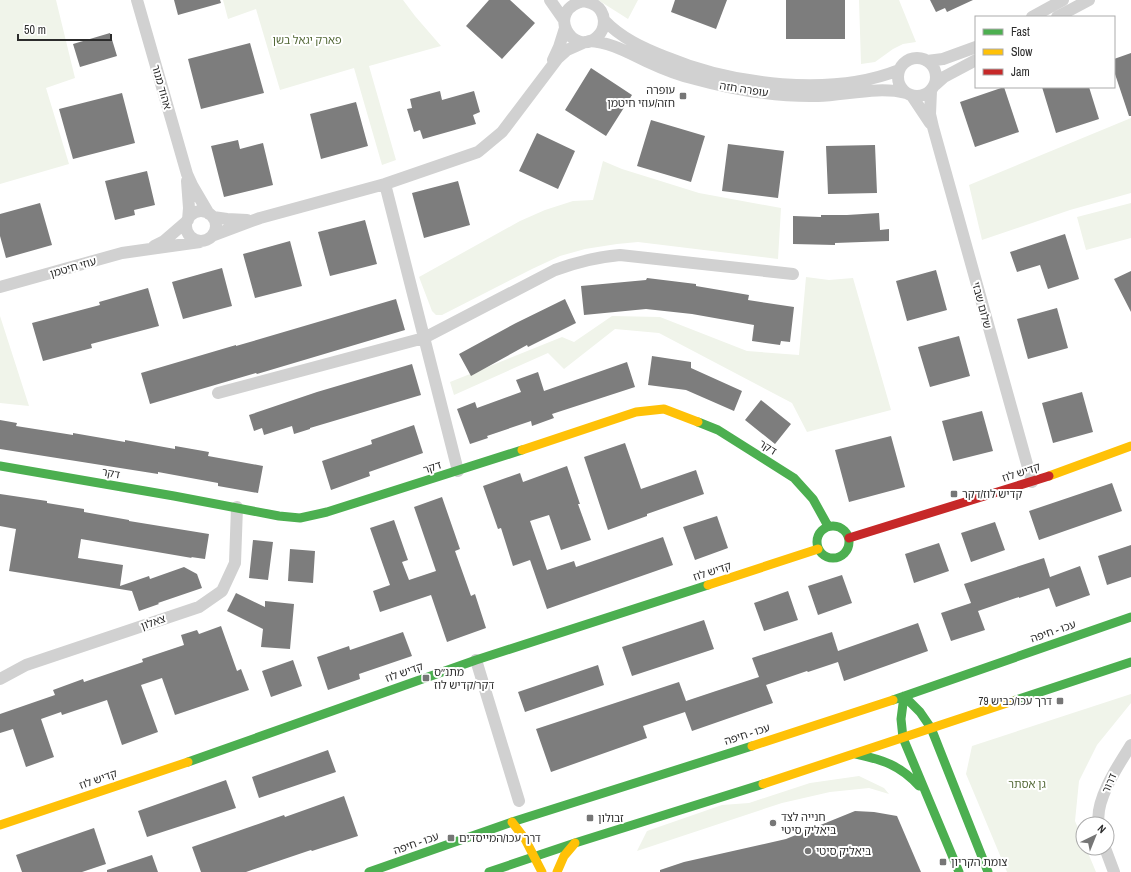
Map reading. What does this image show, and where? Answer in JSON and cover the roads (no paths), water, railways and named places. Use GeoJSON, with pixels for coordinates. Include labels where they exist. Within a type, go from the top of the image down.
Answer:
{"type":"FeatureCollection","features":[{"type":"Feature","properties":{"kind":"main road","name":"דקר"},"geometry":{"type":"LineString","coordinates":[[0,466],[237,507],[279,516],[300,518],[326,512],[458,471],[636,412],[664,409],[718,430],[794,478],[813,498],[828,526]]}},
{"type":"Feature","properties":{"kind":"main road","name":"קדיש לוז"},"geometry":{"type":"LineString","coordinates":[[849,538],[1032,482],[1131,446]]}},
{"type":"Feature","properties":{"kind":"main road"},"geometry":{"type":"LineString","coordinates":[[833,525],[843,529],[849,538],[848,548],[841,556],[831,558],[821,554],[816,545],[818,535],[828,526],[833,525]]}},
{"type":"Feature","properties":{"kind":"main road","name":"קדיש לוז"},"geometry":{"type":"LineString","coordinates":[[0,825],[237,745],[476,660],[818,549]]}},
{"type":"Feature","properties":{"kind":"main road","name":"עכו - חיפה"},"geometry":{"type":"LineString","coordinates":[[369,872],[512,822],[904,696],[1131,617]]}},
{"type":"Feature","properties":{"kind":"main road"},"geometry":{"type":"LineString","coordinates":[[489,872],[521,858],[535,856],[820,766],[1131,662]]}},
{"type":"Feature","properties":{"kind":"main road"},"geometry":{"type":"LineString","coordinates":[[904,696],[920,712],[931,728],[988,872]]}},
{"type":"Feature","properties":{"kind":"main road"},"geometry":{"type":"LineString","coordinates":[[904,696],[901,719],[903,738],[959,872]]}},
{"type":"Feature","properties":{"kind":"main road"},"geometry":{"type":"LineString","coordinates":[[955,731],[982,711]]}},
{"type":"Feature","properties":{"kind":"main road"},"geometry":{"type":"LineString","coordinates":[[946,767],[944,754],[947,741]]}},
{"type":"Feature","properties":{"kind":"main road"},"geometry":{"type":"LineString","coordinates":[[855,754],[880,759],[903,769],[915,780],[931,803]]}},
{"type":"Feature","properties":{"kind":"main road"},"geometry":{"type":"LineString","coordinates":[[512,822],[515,842]]}},
{"type":"Feature","properties":{"kind":"main road"},"geometry":{"type":"LineString","coordinates":[[512,822],[535,856],[542,872]]}},
{"type":"Feature","properties":{"kind":"main road"},"geometry":{"type":"LineString","coordinates":[[557,872],[559,863],[566,852],[575,843]]}},
{"type":"Feature","properties":{"kind":"main road"},"geometry":{"type":"LineString","coordinates":[[521,858],[526,872]]}},
{"type":"Feature","properties":{"kind":"street","name":"אהוד מנור"},"geometry":{"type":"LineString","coordinates":[[137,0],[187,174],[211,215]]}},
{"type":"Feature","properties":{"kind":"street"},"geometry":{"type":"LineString","coordinates":[[550,0],[571,37],[576,40],[587,42]]}},
{"type":"Feature","properties":{"kind":"street"},"geometry":{"type":"LineString","coordinates":[[1034,16],[1063,0]]}},
{"type":"Feature","properties":{"kind":"street"},"geometry":{"type":"LineString","coordinates":[[1059,16],[1089,0]]}},
{"type":"Feature","properties":{"kind":"street"},"geometry":{"type":"LineString","coordinates":[[260,218],[242,220],[198,212],[193,214],[187,221],[187,233],[194,240],[200,242],[205,241],[214,235],[260,218],[385,184],[478,152],[502,132],[558,58],[567,50],[595,39],[600,35],[603,29],[604,20],[601,11],[597,6],[590,2],[582,1],[571,6],[566,12],[559,47],[548,70]]}},
{"type":"Feature","properties":{"kind":"street","name":"עופרה חזה"},"geometry":{"type":"LineString","coordinates":[[604,20],[626,39],[647,50],[693,68],[721,75],[766,82],[827,85],[872,79],[899,70]]}},
{"type":"Feature","properties":{"kind":"street","name":"עופרה חזה"},"geometry":{"type":"LineString","coordinates":[[587,42],[609,44],[648,62],[692,78],[737,89],[779,94],[818,96],[887,90],[909,94]]}},
{"type":"Feature","properties":{"kind":"street"},"geometry":{"type":"LineString","coordinates":[[975,47],[943,59],[927,61],[912,58],[902,65],[899,70],[899,82],[902,88],[909,94],[919,96],[926,95],[944,76],[975,60]]}},
{"type":"Feature","properties":{"kind":"street"},"geometry":{"type":"LineString","coordinates":[[927,61],[936,72],[936,79],[933,88]]}},
{"type":"Feature","properties":{"kind":"street","name":"שלום שבזי"},"geometry":{"type":"LineString","coordinates":[[933,88],[930,114],[933,127],[1032,482]]}},
{"type":"Feature","properties":{"kind":"street","name":"שלום שבזי"},"geometry":{"type":"LineString","coordinates":[[909,94],[933,127]]}},
{"type":"Feature","properties":{"kind":"street","name":"אהוד מנור"},"geometry":{"type":"LineString","coordinates":[[187,174],[189,208],[187,221]]}},
{"type":"Feature","properties":{"kind":"street"},"geometry":{"type":"LineString","coordinates":[[385,184],[458,471]]}},
{"type":"Feature","properties":{"kind":"street"},"geometry":{"type":"LineString","coordinates":[[211,215],[216,227],[214,235]]}},
{"type":"Feature","properties":{"kind":"street","name":"עוזי חיטמן"},"geometry":{"type":"LineString","coordinates":[[147,249],[164,241],[187,221]]}},
{"type":"Feature","properties":{"kind":"street","name":"עוזי חיטמן"},"geometry":{"type":"LineString","coordinates":[[0,287],[122,253],[200,242]]}},
{"type":"Feature","properties":{"kind":"street"},"geometry":{"type":"LineString","coordinates":[[218,393],[424,338],[554,270],[575,262],[597,257],[620,255],[793,274]]}},
{"type":"Feature","properties":{"kind":"street","name":"צאלון"},"geometry":{"type":"LineString","coordinates":[[0,679],[26,665],[199,607],[222,591],[235,562],[237,507]]}},
{"type":"Feature","properties":{"kind":"street"},"geometry":{"type":"LineString","coordinates":[[476,660],[519,801]]}},
{"type":"Feature","properties":{"kind":"street","name":"דרור"},"geometry":{"type":"LineString","coordinates":[[1100,816],[1104,793],[1115,770],[1131,745]]}},
{"type":"Feature","properties":{"kind":"street"},"geometry":{"type":"LineString","coordinates":[[1108,856],[1114,872]]}},
{"type":"Feature","properties":{"kind":"place","name":"עופרה חזה/עוזי חיטמן"},"geometry":{"type":"Point","coordinates":[683,96]}},
{"type":"Feature","properties":{"kind":"place","name":"קדיש לוז/דקר"},"geometry":{"type":"Point","coordinates":[954,494]}},
{"type":"Feature","properties":{"kind":"place","name":"מתנ״ס דקר/קדיש לוז"},"geometry":{"type":"Point","coordinates":[426,678]}},
{"type":"Feature","properties":{"kind":"place","name":"דרך עכו/כביש 79"},"geometry":{"type":"Point","coordinates":[1060,701]}},
{"type":"Feature","properties":{"kind":"place","name":"זבולון"},"geometry":{"type":"Point","coordinates":[590,818]}},
{"type":"Feature","properties":{"kind":"place","name":"חנייה לצד ביאליק סיטי"},"geometry":{"type":"Point","coordinates":[773,823]}},
{"type":"Feature","properties":{"kind":"place","name":"דרך עכו/המייסדים"},"geometry":{"type":"Point","coordinates":[451,838]}},
{"type":"Feature","properties":{"kind":"place","name":"ביאליק סיטי"},"geometry":{"type":"Point","coordinates":[808,851]}},
{"type":"Feature","properties":{"kind":"place","name":"צומת הקריון"},"geometry":{"type":"Point","coordinates":[943,862]}},
{"type":"Feature","properties":{"kind":"park label","name":"פארק יגאל בשן"},"geometry":{"type":"Point","coordinates":[307,40]}},
{"type":"Feature","properties":{"kind":"park label","name":"גן אסתר"},"geometry":{"type":"Point","coordinates":[1027,784]}}]}
